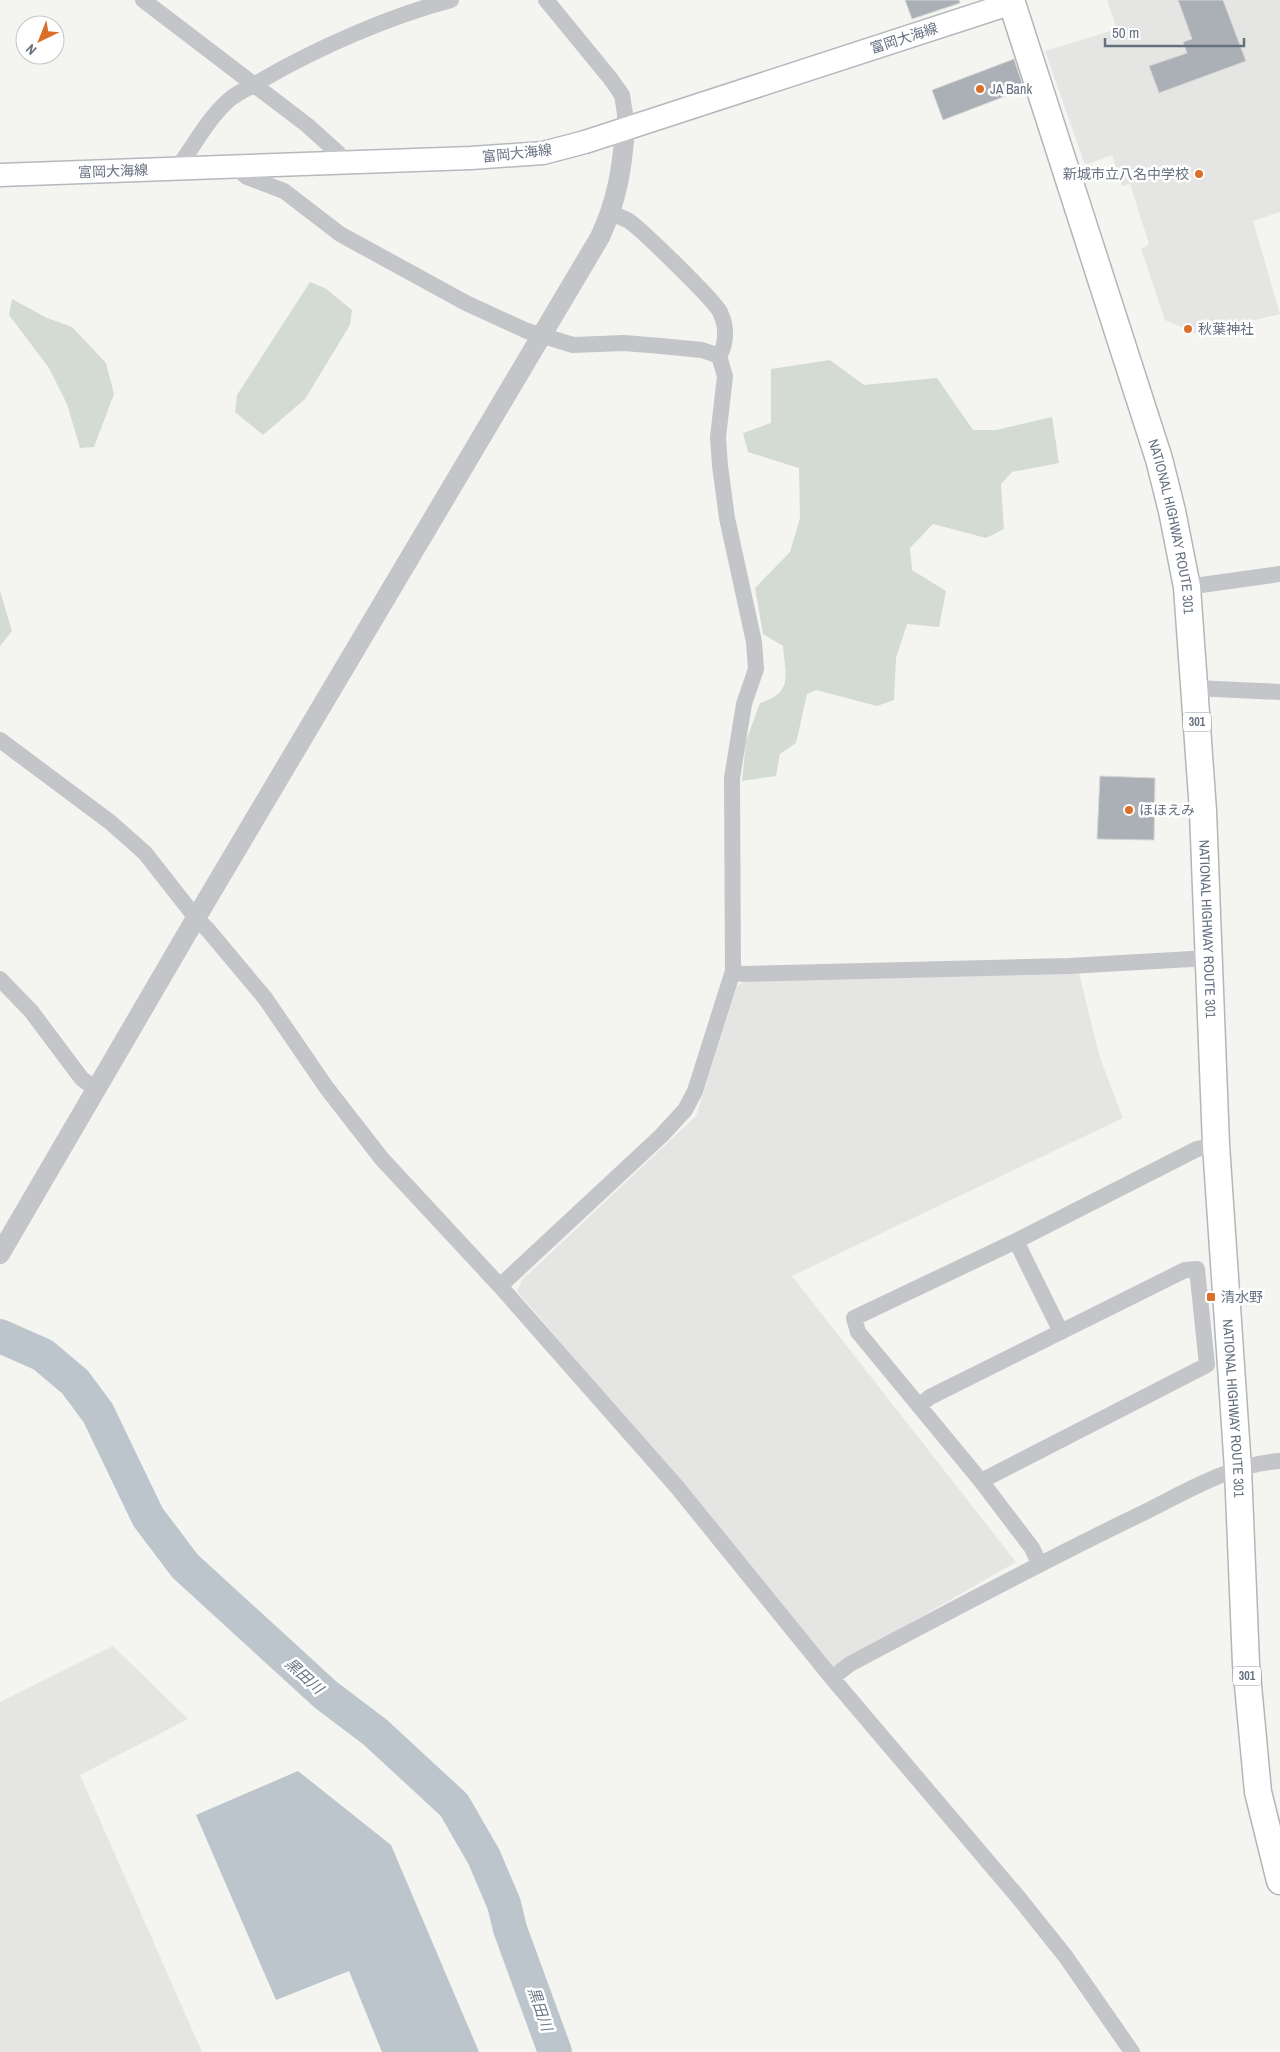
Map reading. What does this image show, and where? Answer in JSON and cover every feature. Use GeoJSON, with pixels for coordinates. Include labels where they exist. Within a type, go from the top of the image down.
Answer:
{"type":"FeatureCollection","features":[{"type":"Feature","properties":{"kind":"highway","name":"NATIONAL HIGHWAY ROUTE 301"},"geometry":{"type":"LineString","coordinates":[[1011,2],[1159,459],[1172,511],[1187,587],[1203,811],[1216,1145],[1238,1469],[1246,1664],[1258,1792],[1280,1881]]}},
{"type":"Feature","properties":{"kind":"main road","name":"富岡大海線"},"geometry":{"type":"LineString","coordinates":[[0,175],[344,163],[542,153],[625,129],[1011,2]]}},
{"type":"Feature","properties":{"kind":"street"},"geometry":{"type":"LineString","coordinates":[[143,0],[313,131],[338,153],[344,163]]}},
{"type":"Feature","properties":{"kind":"street"},"geometry":{"type":"LineString","coordinates":[[180,168],[181,163],[212,119],[230,99],[326,47],[391,21],[452,0]]}},
{"type":"Feature","properties":{"kind":"street"},"geometry":{"type":"LineString","coordinates":[[0,1254],[196,918],[543,336],[596,245],[611,213],[619,187],[625,129],[622,95],[546,0]]}},
{"type":"Feature","properties":{"kind":"street"},"geometry":{"type":"LineString","coordinates":[[235,167],[247,177],[284,191],[340,234],[466,303],[526,331],[573,345],[661,346],[702,350],[719,356]]}},
{"type":"Feature","properties":{"kind":"street"},"geometry":{"type":"LineString","coordinates":[[500,1286],[662,1136],[685,1110],[695,1091],[734,971],[732,778],[744,704],[756,669],[754,642],[727,518],[721,474],[718,437],[724,376],[719,356],[724,348],[725,329],[720,311],[707,295],[629,221],[611,213]]}},
{"type":"Feature","properties":{"kind":"street"},"geometry":{"type":"LineString","coordinates":[[1187,587],[1280,574]]}},
{"type":"Feature","properties":{"kind":"street"},"geometry":{"type":"LineString","coordinates":[[1194,688],[1280,692]]}},
{"type":"Feature","properties":{"kind":"street"},"geometry":{"type":"LineString","coordinates":[[0,740],[110,822],[145,853],[196,918],[264,998],[326,1087],[382,1159],[500,1286],[678,1487],[832,1678],[1018,1896],[1066,1957],[1132,2052]]}},
{"type":"Feature","properties":{"kind":"street"},"geometry":{"type":"LineString","coordinates":[[734,971],[742,974],[1069,966],[1209,958]]}},
{"type":"Feature","properties":{"kind":"street"},"geometry":{"type":"LineString","coordinates":[[0,979],[31,1011],[82,1079],[96,1089]]}},
{"type":"Feature","properties":{"kind":"street"},"geometry":{"type":"LineString","coordinates":[[1040,1563],[1032,1548],[981,1482],[920,1405],[858,1332],[854,1318],[1016,1241],[1197,1149],[1216,1145]]}},
{"type":"Feature","properties":{"kind":"street"},"geometry":{"type":"LineString","coordinates":[[1016,1241],[1061,1332]]}},
{"type":"Feature","properties":{"kind":"street"},"geometry":{"type":"LineString","coordinates":[[920,1405],[930,1397],[1184,1270],[1197,1269],[1208,1365],[981,1482]]}},
{"type":"Feature","properties":{"kind":"street"},"geometry":{"type":"LineString","coordinates":[[832,1678],[850,1664],[1040,1563],[1238,1469],[1265,1462],[1280,1461]]}},
{"type":"Feature","properties":{"kind":"shaded area","name":"新城市立八名中学校"},"geometry":{"type":"Polygon","coordinates":[[[1107,0],[1280,0],[1280,212],[1253,221],[1280,314],[1196,334],[1165,320],[1141,249],[1149,244],[1130,184],[1122,186],[1112,155],[1085,165],[1045,51],[1117,29],[1107,0]]]}},
{"type":"Feature","properties":{"kind":"shaded area"},"geometry":{"type":"Polygon","coordinates":[[[310,282],[325,288],[352,310],[350,325],[305,399],[263,435],[235,412],[237,395],[310,282]]]}},
{"type":"Feature","properties":{"kind":"shaded area"},"geometry":{"type":"Polygon","coordinates":[[[12,299],[47,318],[72,327],[106,363],[114,394],[94,447],[80,448],[67,404],[49,368],[9,315],[12,299]]]}},
{"type":"Feature","properties":{"kind":"shaded area"},"geometry":{"type":"Polygon","coordinates":[[[830,360],[864,385],[937,378],[973,430],[996,430],[1052,417],[1059,463],[1012,472],[1001,484],[1004,529],[986,538],[933,524],[910,548],[912,570],[946,591],[939,627],[907,624],[896,658],[894,700],[877,706],[816,690],[807,694],[796,743],[780,754],[776,776],[742,781],[746,741],[760,703],[778,694],[783,688],[786,674],[783,646],[763,634],[755,588],[790,552],[800,518],[799,468],[748,452],[743,433],[771,423],[771,369],[830,360]]]}},
{"type":"Feature","properties":{"kind":"shaded area"},"geometry":{"type":"Polygon","coordinates":[[[0,591],[12,631],[0,646],[0,591]]]}},
{"type":"Feature","properties":{"kind":"shaded area"},"geometry":{"type":"Polygon","coordinates":[[[1079,973],[1100,1058],[1123,1118],[792,1276],[1016,1562],[830,1669],[686,1489],[517,1291],[522,1280],[696,1116],[737,986],[748,980],[1079,973]]]}},
{"type":"Feature","properties":{"kind":"shaded area"},"geometry":{"type":"Polygon","coordinates":[[[113,1646],[188,1719],[80,1775],[202,2052],[0,2052],[0,1702],[113,1646]]]}},
{"type":"Feature","properties":{"kind":"shaded area"},"geometry":{"type":"Polygon","coordinates":[[[298,1771],[391,1845],[479,2052],[382,2052],[349,1971],[276,2000],[196,1815],[298,1771]]]}},
{"type":"Feature","properties":{"kind":"building"},"geometry":{"type":"Polygon","coordinates":[[[905,0],[959,0],[960,3],[912,19],[905,0]]]}},
{"type":"Feature","properties":{"kind":"building"},"geometry":{"type":"Polygon","coordinates":[[[1178,0],[1223,0],[1246,61],[1159,93],[1149,66],[1187,53],[1183,42],[1192,39],[1178,0]]]}},
{"type":"Feature","properties":{"kind":"building","name":"JA Bank"},"geometry":{"type":"Polygon","coordinates":[[[1014,59],[1024,89],[943,120],[932,90],[1014,59]]]}},
{"type":"Feature","properties":{"kind":"building"},"geometry":{"type":"Polygon","coordinates":[[[1100,776],[1155,778],[1154,840],[1097,839],[1100,776]]]}},
{"type":"Feature","properties":{"kind":"waterway","name":"黒田川"},"geometry":{"type":"LineString","coordinates":[[0,1336],[43,1355],[75,1382],[98,1413],[148,1517],[185,1566],[326,1695],[375,1732],[454,1805],[484,1857],[504,1904],[510,1929],[555,2052]]}},
{"type":"Feature","properties":{"kind":"place","name":"JA Bank"},"geometry":{"type":"Point","coordinates":[980,89]}},
{"type":"Feature","properties":{"kind":"place","name":"新城市立八名中学校"},"geometry":{"type":"Point","coordinates":[1199,174]}},
{"type":"Feature","properties":{"kind":"place","name":"秋葉神社"},"geometry":{"type":"Point","coordinates":[1188,329]}},
{"type":"Feature","properties":{"kind":"place","name":"ほほえみ"},"geometry":{"type":"Point","coordinates":[1129,810]}},
{"type":"Feature","properties":{"kind":"place","name":"清水野"},"geometry":{"type":"Point","coordinates":[1211,1297]}}]}
